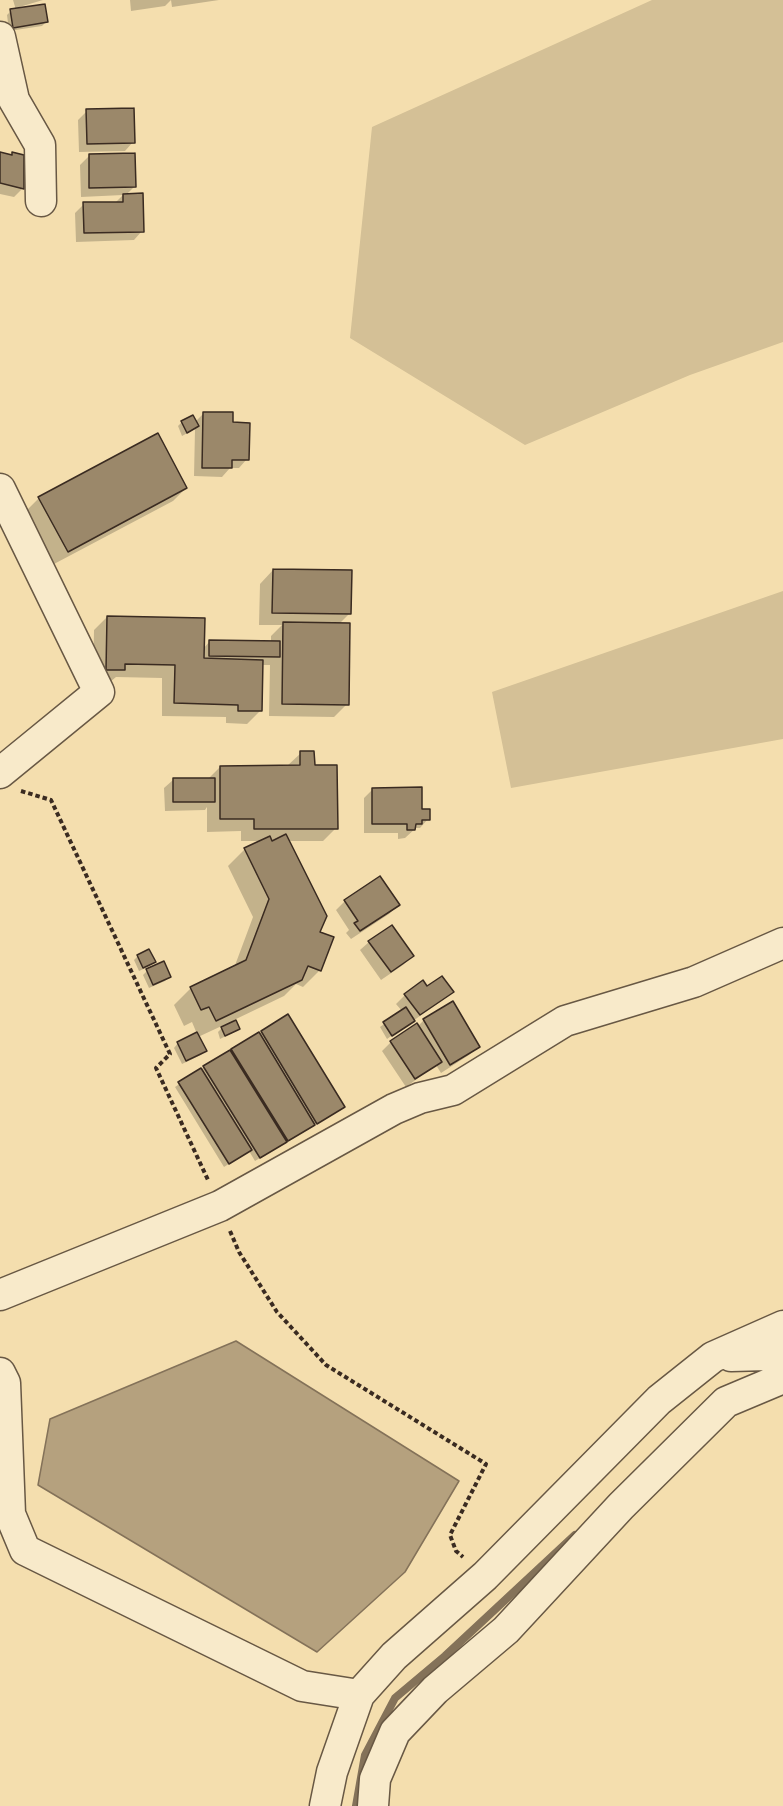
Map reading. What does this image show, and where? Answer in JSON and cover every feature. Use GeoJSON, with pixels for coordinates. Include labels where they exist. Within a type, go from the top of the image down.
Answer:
{"type":"FeatureCollection","features":[{"type":"Feature","properties":{"kind":"street"},"geometry":{"type":"LineString","coordinates":[[0,37],[14,100],[40,145],[41,201]]}},
{"type":"Feature","properties":{"kind":"street"},"geometry":{"type":"LineString","coordinates":[[0,489],[99,692],[0,773]]}},
{"type":"Feature","properties":{"kind":"street"},"geometry":{"type":"LineString","coordinates":[[0,1295],[220,1206],[394,1109],[420,1098],[453,1090],[565,1021],[694,982],[783,943]]}},
{"type":"Feature","properties":{"kind":"street"},"geometry":{"type":"LineString","coordinates":[[325,1806],[332,1772],[359,1695],[394,1656],[485,1576],[659,1400],[713,1357],[783,1326]]}},
{"type":"Feature","properties":{"kind":"street"},"geometry":{"type":"LineString","coordinates":[[713,1357],[767,1355],[783,1352]]}},
{"type":"Feature","properties":{"kind":"street"},"geometry":{"type":"LineString","coordinates":[[0,1373],[5,1383],[10,1514],[25,1550],[302,1686],[359,1695]]}},
{"type":"Feature","properties":{"kind":"street"},"geometry":{"type":"LineString","coordinates":[[374,1806],[375,1779],[395,1732],[435,1690],[506,1630],[621,1506],[726,1402],[783,1378]]}},
{"type":"Feature","properties":{"kind":"shaded area"},"geometry":{"type":"Polygon","coordinates":[[[652,0],[783,0],[783,342],[690,375],[525,445],[350,338],[372,127],[652,0]]]}},
{"type":"Feature","properties":{"kind":"shaded area"},"geometry":{"type":"Polygon","coordinates":[[[783,591],[783,739],[511,788],[492,692],[783,591]]]}},
{"type":"Feature","properties":{"kind":"shaded area"},"geometry":{"type":"Polygon","coordinates":[[[236,1341],[459,1481],[405,1572],[317,1652],[38,1485],[50,1419],[236,1341]]]}},
{"type":"Feature","properties":{"kind":"building"},"geometry":{"type":"Polygon","coordinates":[[[45,4],[48,22],[13,28],[10,9],[45,4]]]}},
{"type":"Feature","properties":{"kind":"building"},"geometry":{"type":"Polygon","coordinates":[[[134,108],[135,143],[87,144],[86,109],[134,108]]]}},
{"type":"Feature","properties":{"kind":"building"},"geometry":{"type":"Polygon","coordinates":[[[0,152],[24,155],[24,189],[0,183],[0,152]]]}},
{"type":"Feature","properties":{"kind":"building"},"geometry":{"type":"Polygon","coordinates":[[[135,153],[136,187],[89,188],[89,154],[135,153]]]}},
{"type":"Feature","properties":{"kind":"building"},"geometry":{"type":"Polygon","coordinates":[[[143,193],[144,232],[84,233],[83,202],[123,202],[123,194],[143,193]]]}},
{"type":"Feature","properties":{"kind":"building"},"geometry":{"type":"Polygon","coordinates":[[[203,412],[233,412],[233,422],[250,423],[249,460],[232,460],[232,468],[202,468],[203,412]]]}},
{"type":"Feature","properties":{"kind":"building"},"geometry":{"type":"Polygon","coordinates":[[[193,415],[199,426],[187,433],[181,421],[193,415]]]}},
{"type":"Feature","properties":{"kind":"building"},"geometry":{"type":"Polygon","coordinates":[[[158,433],[187,488],[68,552],[38,497],[158,433]]]}},
{"type":"Feature","properties":{"kind":"building"},"geometry":{"type":"Polygon","coordinates":[[[273,569],[352,570],[351,614],[272,613],[273,569]]]}},
{"type":"Feature","properties":{"kind":"building"},"geometry":{"type":"Polygon","coordinates":[[[107,616],[205,618],[204,658],[263,660],[262,711],[238,711],[238,705],[174,703],[175,665],[125,664],[125,670],[106,670],[107,616]]]}},
{"type":"Feature","properties":{"kind":"building"},"geometry":{"type":"Polygon","coordinates":[[[283,622],[350,623],[349,705],[282,704],[283,622]]]}},
{"type":"Feature","properties":{"kind":"building"},"geometry":{"type":"Polygon","coordinates":[[[209,640],[280,641],[280,657],[209,656],[209,640]]]}},
{"type":"Feature","properties":{"kind":"building"},"geometry":{"type":"Polygon","coordinates":[[[300,751],[314,751],[315,765],[337,765],[338,829],[254,829],[254,819],[220,819],[220,766],[300,765],[300,751]]]}},
{"type":"Feature","properties":{"kind":"building"},"geometry":{"type":"Polygon","coordinates":[[[173,778],[215,778],[215,802],[173,802],[173,778]]]}},
{"type":"Feature","properties":{"kind":"building"},"geometry":{"type":"Polygon","coordinates":[[[422,787],[422,809],[430,809],[430,820],[422,820],[422,824],[416,824],[415,830],[407,830],[407,824],[372,824],[372,788],[422,787]]]}},
{"type":"Feature","properties":{"kind":"building"},"geometry":{"type":"Polygon","coordinates":[[[286,834],[327,916],[320,932],[334,937],[321,971],[308,966],[302,980],[216,1021],[209,1007],[201,1010],[190,987],[246,960],[269,899],[244,848],[270,836],[272,841],[286,834]]]}},
{"type":"Feature","properties":{"kind":"building"},"geometry":{"type":"Polygon","coordinates":[[[380,876],[400,905],[360,931],[354,923],[358,921],[344,900],[380,876]]]}},
{"type":"Feature","properties":{"kind":"building"},"geometry":{"type":"Polygon","coordinates":[[[392,925],[414,956],[391,972],[368,941],[392,925]]]}},
{"type":"Feature","properties":{"kind":"building"},"geometry":{"type":"Polygon","coordinates":[[[149,949],[156,962],[143,968],[137,955],[149,949]]]}},
{"type":"Feature","properties":{"kind":"building"},"geometry":{"type":"Polygon","coordinates":[[[164,961],[171,977],[153,985],[146,969],[164,961]]]}},
{"type":"Feature","properties":{"kind":"building"},"geometry":{"type":"Polygon","coordinates":[[[442,976],[454,992],[420,1015],[404,994],[423,980],[427,986],[442,976]]]}},
{"type":"Feature","properties":{"kind":"building"},"geometry":{"type":"Polygon","coordinates":[[[453,1001],[480,1047],[450,1065],[423,1019],[453,1001]]]}},
{"type":"Feature","properties":{"kind":"building"},"geometry":{"type":"Polygon","coordinates":[[[406,1007],[415,1021],[392,1036],[383,1022],[406,1007]]]}},
{"type":"Feature","properties":{"kind":"building"},"geometry":{"type":"Polygon","coordinates":[[[288,1014],[345,1107],[317,1124],[261,1031],[288,1014]]]}},
{"type":"Feature","properties":{"kind":"building"},"geometry":{"type":"Polygon","coordinates":[[[236,1020],[240,1029],[225,1036],[221,1027],[236,1020]]]}},
{"type":"Feature","properties":{"kind":"building"},"geometry":{"type":"Polygon","coordinates":[[[417,1023],[442,1062],[415,1079],[390,1041],[417,1023]]]}},
{"type":"Feature","properties":{"kind":"building"},"geometry":{"type":"Polygon","coordinates":[[[197,1032],[207,1051],[186,1061],[177,1042],[197,1032]]]}},
{"type":"Feature","properties":{"kind":"building"},"geometry":{"type":"Polygon","coordinates":[[[259,1032],[315,1125],[288,1141],[231,1049],[259,1032]]]}},
{"type":"Feature","properties":{"kind":"building"},"geometry":{"type":"Polygon","coordinates":[[[230,1050],[287,1142],[260,1158],[203,1066],[230,1050]]]}},
{"type":"Feature","properties":{"kind":"building"},"geometry":{"type":"Polygon","coordinates":[[[201,1068],[252,1150],[229,1164],[178,1082],[201,1068]]]}},
{"type":"Feature","properties":{"kind":"waterway"},"geometry":{"type":"LineString","coordinates":[[356,1806],[365,1755],[395,1698],[445,1656],[575,1535]]}}]}
